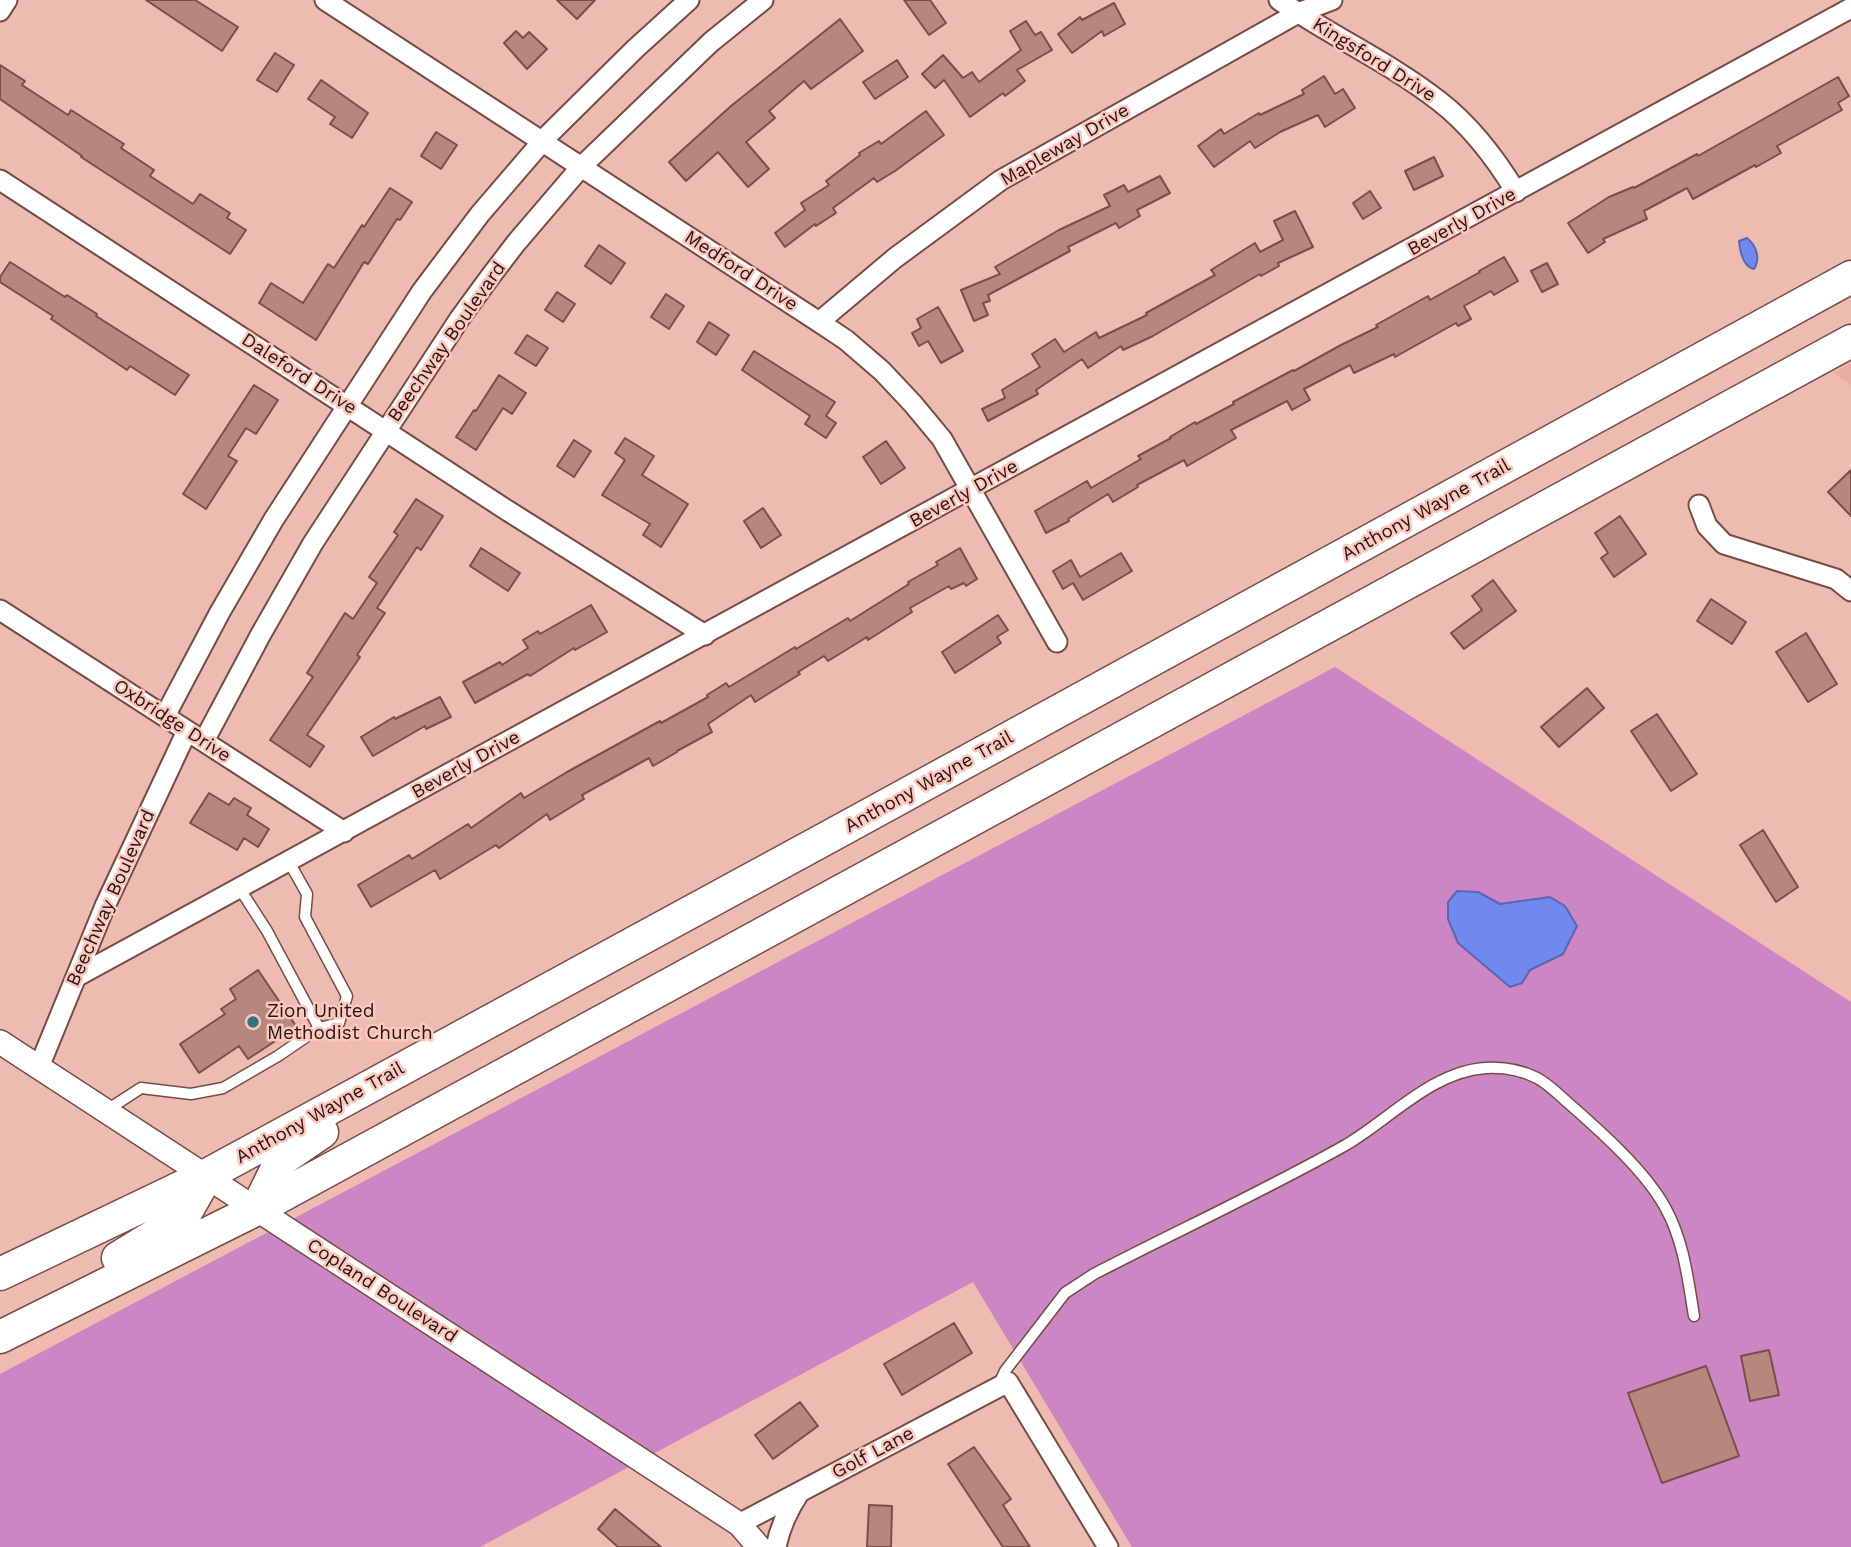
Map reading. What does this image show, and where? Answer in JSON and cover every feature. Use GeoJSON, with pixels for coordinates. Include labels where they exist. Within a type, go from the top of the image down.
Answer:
{"type":"FeatureCollection","features":[{"type":"Feature","properties":{"kind":"highway","name":"Anthony Wayne Trail"},"geometry":{"type":"LineString","coordinates":[[0,1274],[207,1175],[1851,277]]}},
{"type":"Feature","properties":{"kind":"highway"},"geometry":{"type":"LineString","coordinates":[[0,1337],[257,1209],[1851,341]]}},
{"type":"Feature","properties":{"kind":"highway"},"geometry":{"type":"LineString","coordinates":[[257,1209],[281,1160],[458,1038]]}},
{"type":"Feature","properties":{"kind":"highway"},"geometry":{"type":"LineString","coordinates":[[0,1330],[182,1219],[207,1175]]}},
{"type":"Feature","properties":{"kind":"street"},"geometry":{"type":"LineString","coordinates":[[0,11],[7,0]]}},
{"type":"Feature","properties":{"kind":"street","name":"Medford Drive"},"geometry":{"type":"LineString","coordinates":[[325,0],[819,322],[846,340],[883,371],[942,439],[1057,642]]}},
{"type":"Feature","properties":{"kind":"street"},"geometry":{"type":"LineString","coordinates":[[165,716],[262,538],[422,291],[480,214],[542,141],[689,0]]}},
{"type":"Feature","properties":{"kind":"street","name":"Beechway Boulevard"},"geometry":{"type":"LineString","coordinates":[[204,741],[313,543],[460,318],[490,277],[581,167],[711,42],[763,0]]}},
{"type":"Feature","properties":{"kind":"street","name":"Kingsford Drive"},"geometry":{"type":"LineString","coordinates":[[1279,0],[1397,72],[1442,103],[1481,144],[1516,192]]}},
{"type":"Feature","properties":{"kind":"street","name":"Mapleway Drive"},"geometry":{"type":"LineString","coordinates":[[819,322],[895,258],[1001,180],[1298,13],[1332,0]]}},
{"type":"Feature","properties":{"kind":"street","name":"Beverly Drive"},"geometry":{"type":"LineString","coordinates":[[76,977],[1851,8]]}},
{"type":"Feature","properties":{"kind":"street","name":"Daleford Drive"},"geometry":{"type":"LineString","coordinates":[[0,180],[705,635]]}},
{"type":"Feature","properties":{"kind":"street"},"geometry":{"type":"LineString","coordinates":[[1699,505],[1707,526],[1724,544],[1836,579],[1851,591]]}},
{"type":"Feature","properties":{"kind":"street","name":"Oxbridge Drive"},"geometry":{"type":"LineString","coordinates":[[0,610],[344,832]]}},
{"type":"Feature","properties":{"kind":"street","name":"Beechway Boulevard"},"geometry":{"type":"LineString","coordinates":[[39,1067],[105,906],[187,731]]}},
{"type":"Feature","properties":{"kind":"street","name":"Copland Boulevard"},"geometry":{"type":"LineString","coordinates":[[0,1042],[739,1524],[760,1547]]}},
{"type":"Feature","properties":{"kind":"street"},"geometry":{"type":"LineString","coordinates":[[1003,1384],[1108,1547]]}},
{"type":"Feature","properties":{"kind":"street","name":"Golf Lane"},"geometry":{"type":"LineString","coordinates":[[739,1524],[1003,1384]]}},
{"type":"Feature","properties":{"kind":"street"},"geometry":{"type":"LineString","coordinates":[[776,1547],[779,1530],[800,1492]]}},
{"type":"Feature","properties":{"kind":"lane"},"geometry":{"type":"LineString","coordinates":[[106,1110],[141,1088],[191,1094],[223,1088],[319,1028],[339,1023],[347,996],[305,917],[307,894],[289,862]]}},
{"type":"Feature","properties":{"kind":"lane"},"geometry":{"type":"LineString","coordinates":[[240,889],[267,931],[319,1028]]}},
{"type":"Feature","properties":{"kind":"lane"},"geometry":{"type":"LineString","coordinates":[[1003,1384],[1006,1371],[1065,1293],[1094,1274],[1347,1144],[1428,1088],[1463,1072],[1486,1068],[1519,1070],[1540,1079],[1605,1135],[1644,1178],[1666,1208],[1682,1248],[1694,1316]]}},
{"type":"Feature","properties":{"kind":"shaded area"},"geometry":{"type":"Polygon","coordinates":[[[1851,363],[1851,385],[1833,373],[1851,363]]]}},
{"type":"Feature","properties":{"kind":"shaded area"},"geometry":{"type":"Polygon","coordinates":[[[1335,667],[1851,1002],[1851,1547],[1132,1547],[973,1282],[480,1547],[0,1547],[0,1374],[1335,667]]]}},
{"type":"Feature","properties":{"kind":"water"},"geometry":{"type":"Polygon","coordinates":[[[1747,238],[1756,252],[1754,269],[1745,262],[1740,249],[1739,241],[1747,238]]]}},
{"type":"Feature","properties":{"kind":"water"},"geometry":{"type":"Polygon","coordinates":[[[1457,891],[1478,892],[1500,904],[1550,897],[1565,906],[1577,926],[1563,954],[1530,970],[1522,983],[1510,987],[1458,943],[1448,919],[1448,902],[1457,891]]]}},
{"type":"Feature","properties":{"kind":"building"},"geometry":{"type":"Polygon","coordinates":[[[146,0],[195,0],[238,27],[222,51],[146,0]]]}},
{"type":"Feature","properties":{"kind":"building"},"geometry":{"type":"Polygon","coordinates":[[[557,0],[595,0],[577,19],[557,0]]]}},
{"type":"Feature","properties":{"kind":"building"},"geometry":{"type":"Polygon","coordinates":[[[904,0],[930,0],[946,23],[929,35],[904,0]]]}},
{"type":"Feature","properties":{"kind":"building"},"geometry":{"type":"Polygon","coordinates":[[[1114,3],[1125,24],[1104,36],[1102,31],[1072,53],[1058,34],[1080,17],[1082,20],[1114,3]]]}},
{"type":"Feature","properties":{"kind":"building"},"geometry":{"type":"Polygon","coordinates":[[[840,19],[863,51],[811,89],[804,81],[769,111],[775,118],[746,142],[769,169],[748,187],[718,152],[686,181],[669,162],[731,106],[840,19]]]}},
{"type":"Feature","properties":{"kind":"building"},"geometry":{"type":"Polygon","coordinates":[[[1026,21],[1035,35],[1041,32],[1052,50],[1017,70],[1025,81],[970,117],[944,80],[935,88],[922,74],[943,55],[963,78],[972,72],[979,82],[1021,50],[1010,31],[1026,21]]]}},
{"type":"Feature","properties":{"kind":"building"},"geometry":{"type":"Polygon","coordinates":[[[516,31],[523,38],[529,32],[547,49],[527,69],[504,43],[516,31]]]}},
{"type":"Feature","properties":{"kind":"building"},"geometry":{"type":"Polygon","coordinates":[[[275,53],[294,65],[277,92],[257,80],[275,53]]]}},
{"type":"Feature","properties":{"kind":"building"},"geometry":{"type":"Polygon","coordinates":[[[897,60],[908,77],[875,99],[863,82],[897,60]]]}},
{"type":"Feature","properties":{"kind":"building"},"geometry":{"type":"Polygon","coordinates":[[[0,65],[25,81],[22,85],[68,115],[71,110],[124,144],[121,148],[154,170],[150,176],[193,204],[200,194],[230,213],[227,218],[246,230],[230,254],[81,157],[0,99],[0,65]]]}},
{"type":"Feature","properties":{"kind":"building"},"geometry":{"type":"Polygon","coordinates":[[[1324,76],[1335,94],[1343,89],[1355,108],[1325,127],[1318,115],[1280,132],[1255,148],[1250,141],[1214,167],[1198,146],[1221,129],[1224,134],[1259,113],[1260,115],[1304,94],[1302,90],[1324,76]]]}},
{"type":"Feature","properties":{"kind":"building"},"geometry":{"type":"Polygon","coordinates":[[[1838,77],[1849,96],[1838,103],[1842,110],[1777,146],[1781,153],[1756,167],[1755,165],[1693,199],[1687,188],[1644,211],[1647,219],[1603,239],[1605,242],[1588,253],[1568,223],[1609,197],[1634,188],[1697,154],[1698,156],[1838,77]]]}},
{"type":"Feature","properties":{"kind":"building"},"geometry":{"type":"Polygon","coordinates":[[[321,80],[368,113],[352,138],[330,124],[335,117],[308,99],[321,80]]]}},
{"type":"Feature","properties":{"kind":"building"},"geometry":{"type":"Polygon","coordinates":[[[926,111],[944,135],[895,171],[877,182],[874,178],[833,208],[836,213],[816,226],[815,224],[785,247],[775,233],[805,210],[801,203],[829,185],[826,181],[860,155],[859,153],[879,141],[881,144],[926,111]]]}},
{"type":"Feature","properties":{"kind":"building"},"geometry":{"type":"Polygon","coordinates":[[[436,132],[457,145],[441,169],[421,156],[436,132]]]}},
{"type":"Feature","properties":{"kind":"building"},"geometry":{"type":"Polygon","coordinates":[[[1434,157],[1443,176],[1414,190],[1405,171],[1434,157]]]}},
{"type":"Feature","properties":{"kind":"building"},"geometry":{"type":"Polygon","coordinates":[[[1160,176],[1170,193],[1137,210],[1140,216],[1119,228],[1116,223],[1068,247],[1070,251],[988,295],[990,301],[983,303],[988,315],[974,321],[961,290],[1000,274],[995,267],[1059,230],[1110,206],[1104,195],[1124,185],[1128,192],[1160,176]]]}},
{"type":"Feature","properties":{"kind":"building"},"geometry":{"type":"Polygon","coordinates":[[[390,188],[412,202],[400,220],[397,219],[368,264],[364,262],[316,340],[259,303],[271,283],[303,303],[328,264],[334,268],[390,188]]]}},
{"type":"Feature","properties":{"kind":"building"},"geometry":{"type":"Polygon","coordinates":[[[1370,191],[1381,208],[1363,219],[1353,203],[1370,191]]]}},
{"type":"Feature","properties":{"kind":"building"},"geometry":{"type":"Polygon","coordinates":[[[1295,211],[1313,247],[1278,263],[1279,266],[1261,276],[1260,274],[1153,336],[1123,350],[1121,346],[1088,368],[1082,359],[1036,390],[1038,394],[988,421],[982,409],[1005,398],[1002,390],[1040,367],[1032,354],[1055,339],[1064,352],[1096,332],[1099,338],[1147,315],[1146,313],[1215,275],[1211,270],[1255,243],[1260,252],[1283,240],[1274,221],[1295,211]]]}},
{"type":"Feature","properties":{"kind":"building"},"geometry":{"type":"Polygon","coordinates":[[[599,245],[625,263],[611,284],[585,266],[599,245]]]}},
{"type":"Feature","properties":{"kind":"building"},"geometry":{"type":"Polygon","coordinates":[[[1504,257],[1518,281],[1494,295],[1491,291],[1464,306],[1471,319],[1458,326],[1456,323],[1395,357],[1394,354],[1354,373],[1350,365],[1304,389],[1310,400],[1292,410],[1287,401],[1231,430],[1236,438],[1187,466],[1184,460],[1137,485],[1138,487],[1113,502],[1108,494],[1046,533],[1035,511],[1087,481],[1091,488],[1141,459],[1138,456],[1195,422],[1196,424],[1378,327],[1376,325],[1428,296],[1430,300],[1504,257]]]}},
{"type":"Feature","properties":{"kind":"building"},"geometry":{"type":"Polygon","coordinates":[[[10,262],[65,297],[67,295],[189,375],[175,395],[130,366],[127,370],[51,319],[53,316],[0,282],[0,277],[10,262]]]}},
{"type":"Feature","properties":{"kind":"building"},"geometry":{"type":"Polygon","coordinates":[[[1547,263],[1558,284],[1542,292],[1531,271],[1547,263]]]}},
{"type":"Feature","properties":{"kind":"building"},"geometry":{"type":"Polygon","coordinates":[[[557,292],[575,304],[563,322],[545,310],[557,292]]]}},
{"type":"Feature","properties":{"kind":"building"},"geometry":{"type":"Polygon","coordinates":[[[666,294],[684,306],[669,329],[651,317],[666,294]]]}},
{"type":"Feature","properties":{"kind":"building"},"geometry":{"type":"Polygon","coordinates":[[[938,307],[963,351],[941,363],[928,341],[919,346],[912,333],[921,328],[917,319],[938,307]]]}},
{"type":"Feature","properties":{"kind":"building"},"geometry":{"type":"Polygon","coordinates":[[[709,322],[729,335],[716,355],[697,342],[709,322]]]}},
{"type":"Feature","properties":{"kind":"building"},"geometry":{"type":"Polygon","coordinates":[[[527,335],[548,348],[536,366],[515,353],[527,335]]]}},
{"type":"Feature","properties":{"kind":"building"},"geometry":{"type":"Polygon","coordinates":[[[754,351],[835,402],[826,416],[836,423],[826,438],[805,424],[810,416],[742,370],[754,351]]]}},
{"type":"Feature","properties":{"kind":"building"},"geometry":{"type":"Polygon","coordinates":[[[499,375],[526,393],[512,414],[503,408],[476,450],[456,437],[499,375]]]}},
{"type":"Feature","properties":{"kind":"building"},"geometry":{"type":"Polygon","coordinates":[[[254,385],[278,400],[256,434],[246,428],[228,456],[237,461],[206,509],[183,494],[254,385]]]}},
{"type":"Feature","properties":{"kind":"building"},"geometry":{"type":"Polygon","coordinates":[[[625,438],[654,456],[642,475],[688,504],[661,547],[643,535],[650,524],[602,495],[625,460],[615,453],[625,438]]]}},
{"type":"Feature","properties":{"kind":"building"},"geometry":{"type":"Polygon","coordinates":[[[574,440],[591,451],[574,477],[557,466],[574,440]]]}},
{"type":"Feature","properties":{"kind":"building"},"geometry":{"type":"Polygon","coordinates":[[[886,441],[905,468],[881,484],[863,457],[886,441]]]}},
{"type":"Feature","properties":{"kind":"building"},"geometry":{"type":"Polygon","coordinates":[[[1851,470],[1851,516],[1828,492],[1851,470]]]}},
{"type":"Feature","properties":{"kind":"building"},"geometry":{"type":"Polygon","coordinates":[[[416,499],[443,516],[421,550],[417,547],[377,608],[385,613],[357,655],[360,657],[307,735],[324,746],[310,767],[270,740],[313,677],[307,673],[345,613],[353,619],[377,583],[369,577],[398,535],[394,532],[416,499]]]}},
{"type":"Feature","properties":{"kind":"building"},"geometry":{"type":"Polygon","coordinates":[[[763,508],[781,535],[761,548],[744,521],[763,508]]]}},
{"type":"Feature","properties":{"kind":"building"},"geometry":{"type":"Polygon","coordinates":[[[1620,516],[1646,554],[1614,577],[1601,558],[1608,553],[1595,533],[1620,516]]]}},
{"type":"Feature","properties":{"kind":"building"},"geometry":{"type":"Polygon","coordinates":[[[481,548],[520,573],[508,591],[470,566],[481,548]]]}},
{"type":"Feature","properties":{"kind":"building"},"geometry":{"type":"Polygon","coordinates":[[[960,548],[977,579],[966,586],[964,583],[951,589],[949,586],[910,608],[912,612],[868,640],[867,637],[828,661],[824,656],[755,702],[751,695],[708,724],[712,732],[653,766],[649,758],[582,795],[584,799],[550,820],[547,814],[499,848],[496,845],[440,879],[435,870],[371,907],[358,885],[409,855],[412,859],[468,824],[471,828],[521,793],[524,798],[567,772],[708,697],[707,695],[726,683],[729,687],[848,618],[850,621],[960,548]]]}},
{"type":"Feature","properties":{"kind":"building"},"geometry":{"type":"Polygon","coordinates":[[[1121,553],[1132,571],[1083,600],[1073,583],[1063,589],[1053,571],[1071,560],[1080,577],[1121,553]]]}},
{"type":"Feature","properties":{"kind":"building"},"geometry":{"type":"Polygon","coordinates":[[[1493,580],[1516,611],[1464,649],[1451,633],[1482,610],[1472,596],[1493,580]]]}},
{"type":"Feature","properties":{"kind":"building"},"geometry":{"type":"Polygon","coordinates":[[[1711,599],[1746,622],[1732,644],[1697,621],[1711,599]]]}},
{"type":"Feature","properties":{"kind":"building"},"geometry":{"type":"Polygon","coordinates":[[[591,605],[607,632],[575,650],[574,648],[530,676],[528,674],[475,703],[463,682],[500,662],[502,665],[528,648],[523,640],[538,631],[540,634],[591,605]]]}},
{"type":"Feature","properties":{"kind":"building"},"geometry":{"type":"Polygon","coordinates":[[[998,615],[1008,630],[997,637],[1001,643],[955,673],[942,652],[998,615]]]}},
{"type":"Feature","properties":{"kind":"building"},"geometry":{"type":"Polygon","coordinates":[[[1806,633],[1837,684],[1808,702],[1776,652],[1806,633]]]}},
{"type":"Feature","properties":{"kind":"building"},"geometry":{"type":"Polygon","coordinates":[[[1587,688],[1604,708],[1559,747],[1541,727],[1587,688]]]}},
{"type":"Feature","properties":{"kind":"building"},"geometry":{"type":"Polygon","coordinates":[[[440,697],[451,717],[426,729],[425,726],[373,756],[361,737],[394,717],[395,719],[440,697]]]}},
{"type":"Feature","properties":{"kind":"building"},"geometry":{"type":"Polygon","coordinates":[[[1657,714],[1697,774],[1671,791],[1631,731],[1657,714]]]}},
{"type":"Feature","properties":{"kind":"building"},"geometry":{"type":"Polygon","coordinates":[[[209,793],[229,805],[234,798],[251,808],[247,815],[269,829],[258,847],[244,838],[237,850],[190,823],[209,793]]]}},
{"type":"Feature","properties":{"kind":"building"},"geometry":{"type":"Polygon","coordinates":[[[1763,830],[1798,887],[1776,902],[1740,845],[1763,830]]]}},
{"type":"Feature","properties":{"kind":"building","name":"Zion United Methodist Church"},"geometry":{"type":"Polygon","coordinates":[[[258,970],[298,1029],[248,1059],[239,1046],[199,1073],[180,1044],[225,1014],[221,1009],[236,999],[230,989],[258,970]]]}},
{"type":"Feature","properties":{"kind":"building"},"geometry":{"type":"Polygon","coordinates":[[[954,1323],[972,1353],[902,1395],[884,1364],[954,1323]]]}},
{"type":"Feature","properties":{"kind":"building"},"geometry":{"type":"Polygon","coordinates":[[[1769,1350],[1779,1395],[1750,1401],[1741,1356],[1769,1350]]]}},
{"type":"Feature","properties":{"kind":"building"},"geometry":{"type":"Polygon","coordinates":[[[1706,1366],[1739,1456],[1662,1483],[1628,1393],[1706,1366]]]}},
{"type":"Feature","properties":{"kind":"building"},"geometry":{"type":"Polygon","coordinates":[[[800,1402],[818,1426],[773,1459],[755,1435],[800,1402]]]}},
{"type":"Feature","properties":{"kind":"building"},"geometry":{"type":"Polygon","coordinates":[[[974,1447],[1011,1499],[1003,1505],[1030,1547],[1003,1547],[948,1464],[974,1447]]]}},
{"type":"Feature","properties":{"kind":"building"},"geometry":{"type":"Polygon","coordinates":[[[869,1505],[892,1506],[891,1547],[867,1547],[869,1505]]]}},
{"type":"Feature","properties":{"kind":"building"},"geometry":{"type":"Polygon","coordinates":[[[615,1509],[661,1547],[618,1547],[598,1529],[615,1509]]]}},
{"type":"Feature","properties":{"kind":"place","name":"Zion United Methodist Church"},"geometry":{"type":"Point","coordinates":[253,1022]}}]}
